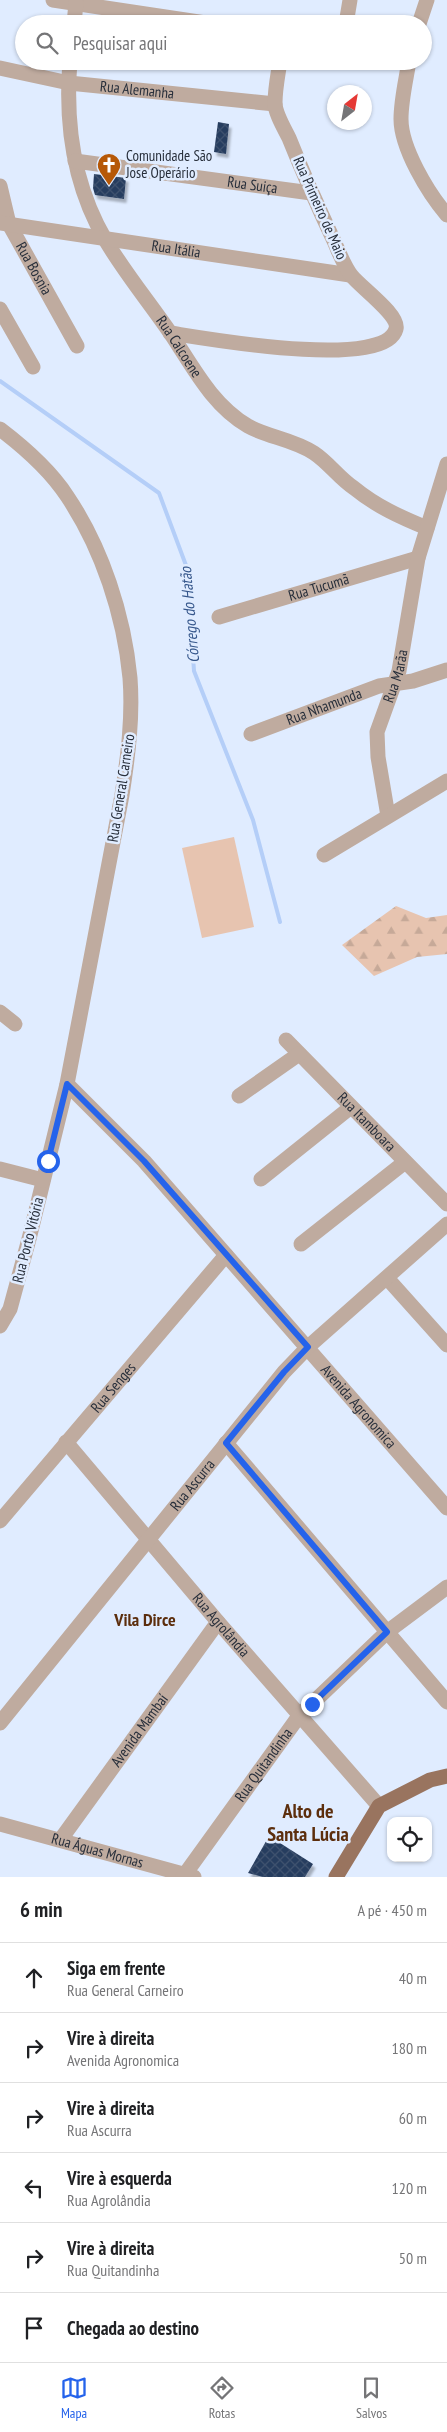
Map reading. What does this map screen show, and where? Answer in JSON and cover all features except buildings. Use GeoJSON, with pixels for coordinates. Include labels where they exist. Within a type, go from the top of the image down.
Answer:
{"type":"FeatureCollection","features":[{"type":"Feature","properties":{"kind":"main road"},"geometry":{"type":"LineString","coordinates":[[336,1877],[379,1806],[430,1780],[447,1776]]}},
{"type":"Feature","properties":{"kind":"street"},"geometry":{"type":"LineString","coordinates":[[54,0],[154,15]]}},
{"type":"Feature","properties":{"kind":"street"},"geometry":{"type":"LineString","coordinates":[[348,15],[350,0]]}},
{"type":"Feature","properties":{"kind":"street"},"geometry":{"type":"LineString","coordinates":[[422,15],[427,0]]}},
{"type":"Feature","properties":{"kind":"street"},"geometry":{"type":"LineString","coordinates":[[75,15],[76,3]]}},
{"type":"Feature","properties":{"kind":"street","name":"Rua Alemanha"},"geometry":{"type":"LineString","coordinates":[[0,68],[69,83],[275,104]]}},
{"type":"Feature","properties":{"kind":"street","name":"Rua Calcoene"},"geometry":{"type":"LineString","coordinates":[[70,70],[69,114],[75,162],[86,199],[104,238],[210,394],[248,426],[282,437],[313,452],[352,488],[386,511],[427,528]]}},
{"type":"Feature","properties":{"kind":"street","name":"Rua Primeiro de Maio"},"geometry":{"type":"LineString","coordinates":[[170,333],[264,347],[344,350],[377,344],[390,338],[396,329],[395,321],[350,275],[311,193],[275,104],[279,70]]}},
{"type":"Feature","properties":{"kind":"street"},"geometry":{"type":"LineString","coordinates":[[408,70],[401,119],[404,135],[409,151],[436,202],[447,215]]}},
{"type":"Feature","properties":{"kind":"street","name":"Rua Suiça"},"geometry":{"type":"LineString","coordinates":[[75,162],[311,193]]}},
{"type":"Feature","properties":{"kind":"street","name":"Rua Bosnia"},"geometry":{"type":"LineString","coordinates":[[0,186],[5,223],[77,346]]}},
{"type":"Feature","properties":{"kind":"street","name":"Rua Itália"},"geometry":{"type":"LineString","coordinates":[[5,223],[350,275]]}},
{"type":"Feature","properties":{"kind":"street"},"geometry":{"type":"LineString","coordinates":[[0,309],[34,367]]}},
{"type":"Feature","properties":{"kind":"street","name":"Rua General Carneiro"},"geometry":{"type":"LineString","coordinates":[[0,429],[31,455],[54,479],[67,496],[95,546],[117,613],[130,679],[129,750],[67,1084],[43,1180]]}},
{"type":"Feature","properties":{"kind":"street","name":"Rua Marãa"},"geometry":{"type":"LineString","coordinates":[[388,816],[376,745],[380,725],[396,684],[401,664],[418,558],[442,486],[447,464]]}},
{"type":"Feature","properties":{"kind":"street","name":"Rua Tucumã"},"geometry":{"type":"LineString","coordinates":[[219,617],[418,558]]}},
{"type":"Feature","properties":{"kind":"street","name":"Rua Nhamunda"},"geometry":{"type":"LineString","coordinates":[[251,734],[368,689],[428,677],[447,670]]}},
{"type":"Feature","properties":{"kind":"street"},"geometry":{"type":"LineString","coordinates":[[324,856],[447,781]]}},
{"type":"Feature","properties":{"kind":"street"},"geometry":{"type":"LineString","coordinates":[[0,1012],[15,1024]]}},
{"type":"Feature","properties":{"kind":"street","name":"Rua Itamboara"},"geometry":{"type":"LineString","coordinates":[[286,1040],[447,1204]]}},
{"type":"Feature","properties":{"kind":"street"},"geometry":{"type":"LineString","coordinates":[[239,1096],[299,1054]]}},
{"type":"Feature","properties":{"kind":"street","name":"Avenida Agronomica"},"geometry":{"type":"LineString","coordinates":[[67,1084],[144,1161],[447,1508]]}},
{"type":"Feature","properties":{"kind":"street"},"geometry":{"type":"LineString","coordinates":[[261,1179],[352,1107]]}},
{"type":"Feature","properties":{"kind":"street"},"geometry":{"type":"LineString","coordinates":[[301,1244],[405,1162]]}},
{"type":"Feature","properties":{"kind":"street"},"geometry":{"type":"LineString","coordinates":[[0,1170],[43,1180]]}},
{"type":"Feature","properties":{"kind":"street","name":"Rua Porto Vitória"},"geometry":{"type":"LineString","coordinates":[[0,1326],[10,1308],[43,1180]]}},
{"type":"Feature","properties":{"kind":"street","name":"Rua Ascurra"},"geometry":{"type":"LineString","coordinates":[[0,1722],[284,1372],[308,1347],[447,1224]]}},
{"type":"Feature","properties":{"kind":"street","name":"Rua Senges"},"geometry":{"type":"LineString","coordinates":[[0,1521],[226,1254]]}},
{"type":"Feature","properties":{"kind":"street"},"geometry":{"type":"LineString","coordinates":[[387,1278],[447,1345]]}},
{"type":"Feature","properties":{"kind":"street","name":"Rua Agrolândia"},"geometry":{"type":"LineString","coordinates":[[66,1442],[218,1622],[379,1806]]}},
{"type":"Feature","properties":{"kind":"street"},"geometry":{"type":"LineString","coordinates":[[226,1443],[447,1702]]}},
{"type":"Feature","properties":{"kind":"street","name":"Rua Quitandinha"},"geometry":{"type":"LineString","coordinates":[[188,1876],[299,1716],[387,1632],[447,1587]]}},
{"type":"Feature","properties":{"kind":"street","name":"Avenida Mambaí"},"geometry":{"type":"LineString","coordinates":[[61,1839],[218,1622]]}},
{"type":"Feature","properties":{"kind":"street","name":"Rua Águas Mornas"},"geometry":{"type":"LineString","coordinates":[[0,1824],[61,1839],[188,1876]]}},
{"type":"Feature","properties":{"kind":"green space"},"geometry":{"type":"Polygon","coordinates":[[[234,837],[254,927],[202,938],[182,848],[234,837]]]}},
{"type":"Feature","properties":{"kind":"green space"},"geometry":{"type":"Polygon","coordinates":[[[396,906],[426,918],[447,915],[447,954],[417,957],[374,976],[342,945],[396,906]]]}},
{"type":"Feature","properties":{"kind":"waterway","name":"Córrego do Hatão"},"geometry":{"type":"LineString","coordinates":[[0,381],[159,493],[187,568],[194,671],[253,820],[280,922]]}},
{"type":"Feature","properties":{"kind":"place","name":"Comunidade São Jose Operário"},"geometry":{"type":"Point","coordinates":[109,186]}},
{"type":"Feature","properties":{"kind":"district","name":"Vila Dirce"},"geometry":{"type":"Point","coordinates":[145,1620]}},
{"type":"Feature","properties":{"kind":"district","name":"Alto de Santa Lúcia"},"geometry":{"type":"Point","coordinates":[308,1822]}},
{"type":"Feature","properties":{"kind":"route"},"geometry":{"type":"LineString","coordinates":[[48,1161],[67,1084],[144,1161],[308,1347],[284,1372],[226,1443],[387,1632],[312,1704]]}}]}
